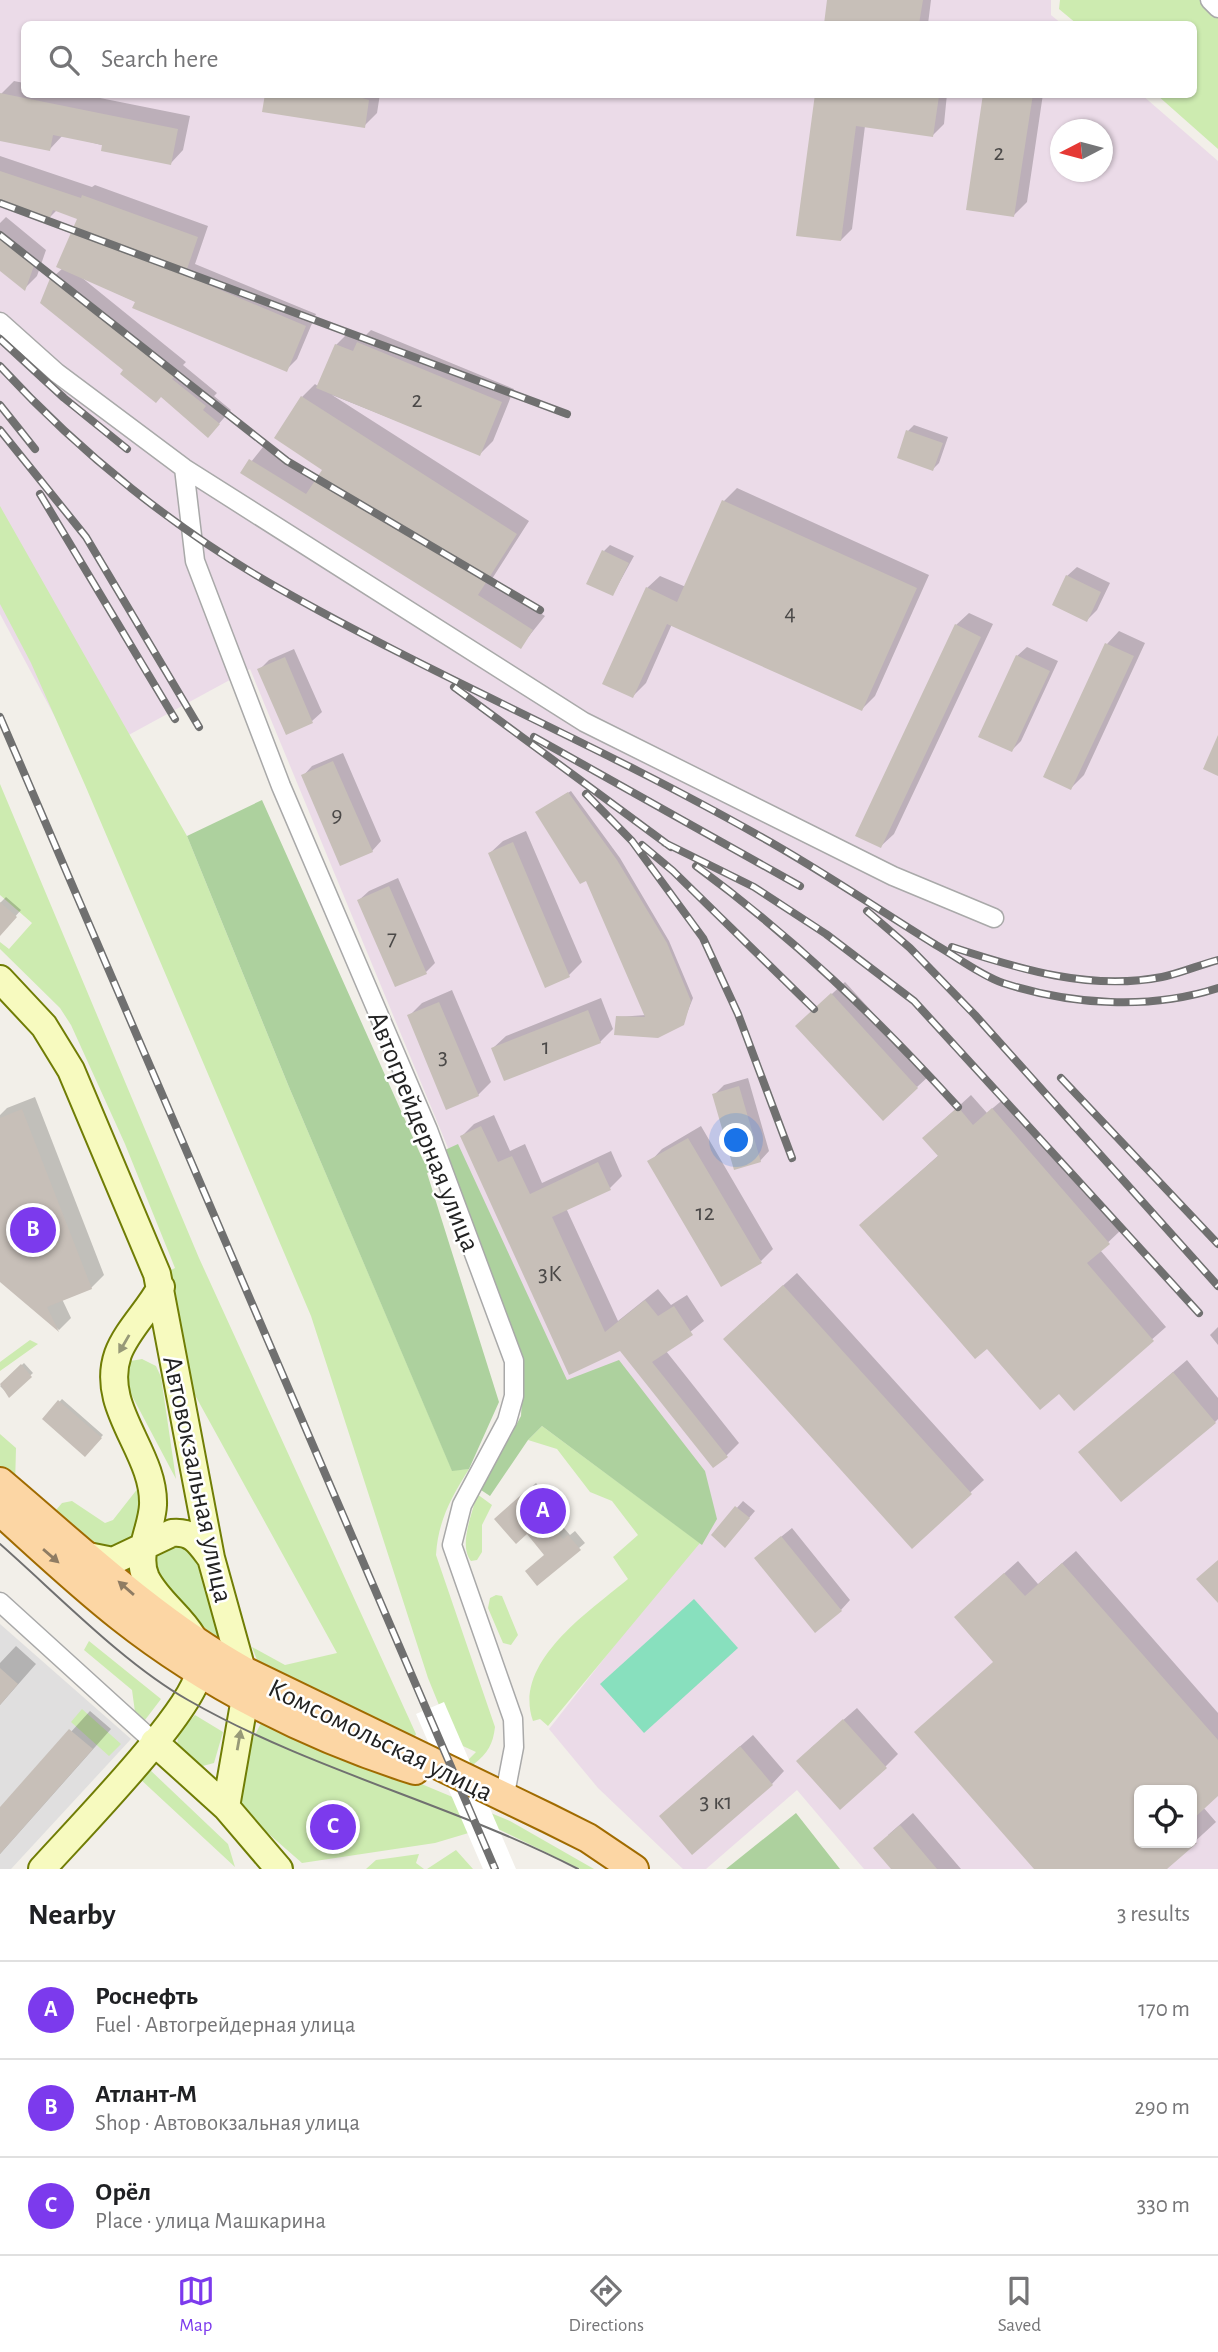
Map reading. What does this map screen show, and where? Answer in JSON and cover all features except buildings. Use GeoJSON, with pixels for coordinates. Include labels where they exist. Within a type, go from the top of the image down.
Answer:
{"type":"FeatureCollection","features":[{"type":"Feature","properties":{"kind":"main road","name":"Комсомольская улица"},"geometry":{"type":"LineString","coordinates":[[0,1482],[88,1556],[199,1659]]}},
{"type":"Feature","properties":{"kind":"main road","name":"Комсомольская улица"},"geometry":{"type":"LineString","coordinates":[[0,1511],[120,1617],[244,1684],[588,1838],[634,1869]]}},
{"type":"Feature","properties":{"kind":"street"},"geometry":{"type":"LineString","coordinates":[[1210,0],[1218,8]]}},
{"type":"Feature","properties":{"kind":"street"},"geometry":{"type":"LineString","coordinates":[[0,323],[57,373],[184,468],[584,722],[893,876],[994,918]]}},
{"type":"Feature","properties":{"kind":"street","name":"Автогрейдерная улица"},"geometry":{"type":"LineString","coordinates":[[184,468],[195,561],[281,786],[431,1139],[514,1360],[514,1396],[507,1421],[462,1505],[453,1545],[513,1719],[514,1747],[504,1799]]}},
{"type":"Feature","properties":{"kind":"street","name":"Автовокзальная улица"},"geometry":{"type":"LineString","coordinates":[[0,979],[44,1026],[71,1070],[161,1287],[211,1558],[244,1684]]}},
{"type":"Feature","properties":{"kind":"street","name":"Автовокзальная улица"},"geometry":{"type":"LineString","coordinates":[[161,1287],[149,1310],[123,1343],[114,1378],[117,1401],[150,1479],[153,1506],[144,1547],[143,1568],[146,1578],[199,1659]]}},
{"type":"Feature","properties":{"kind":"street"},"geometry":{"type":"LineString","coordinates":[[88,1556],[113,1561],[172,1533],[181,1532],[190,1534],[211,1558]]}},
{"type":"Feature","properties":{"kind":"street"},"geometry":{"type":"LineString","coordinates":[[0,1602],[226,1807],[279,1869]]}},
{"type":"Feature","properties":{"kind":"street"},"geometry":{"type":"LineString","coordinates":[[42,1869],[154,1742],[182,1706],[199,1659]]}},
{"type":"Feature","properties":{"kind":"street"},"geometry":{"type":"LineString","coordinates":[[226,1807],[244,1684]]}},
{"type":"Feature","properties":{"kind":"shaded area"},"geometry":{"type":"Polygon","coordinates":[[[0,0],[1051,0],[1051,15],[1058,21],[21,21],[21,98],[1145,98],[1218,161],[1218,1869],[864,1869],[797,1790],[706,1869],[683,1869],[598,1788],[549,1729],[710,1523],[546,1385],[250,669],[79,762],[0,614],[0,0]]]}},
{"type":"Feature","properties":{"kind":"shaded area"},"geometry":{"type":"Polygon","coordinates":[[[0,1624],[131,1739],[11,1869],[0,1869],[0,1624]]]}},
{"type":"Feature","properties":{"kind":"green space"},"geometry":{"type":"Polygon","coordinates":[[[1060,0],[1218,0],[1218,149],[1160,98],[1197,98],[1197,21],[1073,21],[1059,9],[1060,0]]]}},
{"type":"Feature","properties":{"kind":"green space"},"geometry":{"type":"Polygon","coordinates":[[[0,506],[187,836],[289,1087],[452,1470],[469,1469],[446,1510],[439,1531],[436,1555],[495,1727],[489,1748],[474,1764],[479,1784],[464,1764],[476,1752],[454,1742],[428,1678],[311,1316],[85,785],[31,663],[0,604],[0,506]]]}},
{"type":"Feature","properties":{"kind":"green space"},"geometry":{"type":"Polygon","coordinates":[[[0,784],[199,1258],[416,1734],[411,1745],[259,1665],[252,1647],[285,1665],[337,1653],[190,1386],[167,1272],[175,1268],[125,1144],[71,1025],[60,1008],[0,949],[0,942],[9,949],[32,923],[0,895],[0,784]]]}},
{"type":"Feature","properties":{"kind":"green space"},"geometry":{"type":"Polygon","coordinates":[[[262,800],[423,1160],[458,1144],[567,1380],[619,1360],[705,1471],[717,1519],[702,1545],[542,1426],[528,1440],[490,1496],[481,1490],[521,1416],[524,1361],[446,1167],[427,1173],[499,1402],[469,1469],[452,1471],[289,1087],[187,836],[262,800]]]}},
{"type":"Feature","properties":{"kind":"green space"},"geometry":{"type":"Polygon","coordinates":[[[30,1340],[38,1344],[0,1371],[0,1362],[30,1340]]]}},
{"type":"Feature","properties":{"kind":"green space"},"geometry":{"type":"Polygon","coordinates":[[[142,1359],[156,1366],[161,1377],[176,1479],[121,1375],[125,1362],[142,1359]]]}},
{"type":"Feature","properties":{"kind":"green space"},"geometry":{"type":"Polygon","coordinates":[[[542,1426],[700,1543],[548,1726],[540,1719],[533,1721],[529,1699],[534,1678],[558,1640],[628,1579],[613,1557],[638,1535],[612,1501],[590,1492],[557,1449],[528,1440],[542,1426]]]}},
{"type":"Feature","properties":{"kind":"green space"},"geometry":{"type":"Polygon","coordinates":[[[0,1434],[16,1448],[15,1486],[0,1473],[0,1434]]]}},
{"type":"Feature","properties":{"kind":"green space"},"geometry":{"type":"Polygon","coordinates":[[[142,1483],[140,1534],[106,1554],[51,1516],[62,1503],[72,1501],[105,1523],[113,1520],[142,1483]]]}},
{"type":"Feature","properties":{"kind":"green space"},"geometry":{"type":"Polygon","coordinates":[[[477,1494],[492,1505],[482,1525],[482,1552],[477,1560],[471,1561],[467,1554],[466,1538],[477,1494]]]}},
{"type":"Feature","properties":{"kind":"green space"},"geometry":{"type":"Polygon","coordinates":[[[179,1542],[195,1556],[220,1640],[216,1645],[154,1576],[154,1550],[179,1542]]]}},
{"type":"Feature","properties":{"kind":"green space"},"geometry":{"type":"Polygon","coordinates":[[[502,1596],[518,1635],[511,1645],[503,1643],[488,1608],[490,1598],[502,1596]]]}},
{"type":"Feature","properties":{"kind":"green space"},"geometry":{"type":"Polygon","coordinates":[[[694,1599],[738,1648],[644,1733],[600,1684],[694,1599]]]}},
{"type":"Feature","properties":{"kind":"green space"},"geometry":{"type":"Polygon","coordinates":[[[89,1641],[161,1699],[142,1724],[135,1712],[132,1690],[84,1650],[89,1641]]]}},
{"type":"Feature","properties":{"kind":"green space"},"geometry":{"type":"Polygon","coordinates":[[[82,1709],[121,1744],[109,1756],[71,1722],[82,1709]]]}},
{"type":"Feature","properties":{"kind":"green space"},"geometry":{"type":"Polygon","coordinates":[[[195,1715],[223,1732],[214,1763],[199,1767],[177,1751],[178,1734],[195,1715]]]}},
{"type":"Feature","properties":{"kind":"green space"},"geometry":{"type":"Polygon","coordinates":[[[273,1722],[510,1821],[594,1869],[580,1869],[492,1826],[435,1843],[302,1863],[239,1808],[249,1747],[261,1723],[273,1722]]]}},
{"type":"Feature","properties":{"kind":"green space"},"geometry":{"type":"Polygon","coordinates":[[[148,1768],[228,1844],[235,1867],[139,1778],[148,1768]]]}},
{"type":"Feature","properties":{"kind":"green space"},"geometry":{"type":"Polygon","coordinates":[[[796,1813],[840,1869],[726,1869],[796,1813]]]}},
{"type":"Feature","properties":{"kind":"green space"},"geometry":{"type":"Polygon","coordinates":[[[456,1850],[473,1869],[427,1869],[456,1850]]]}},
{"type":"Feature","properties":{"kind":"green space"},"geometry":{"type":"Polygon","coordinates":[[[419,1854],[416,1863],[424,1869],[366,1869],[376,1860],[419,1854]]]}},
{"type":"Feature","properties":{"kind":"pier"},"geometry":{"type":"Polygon","coordinates":[[[444,1702],[516,1869],[483,1869],[416,1714],[444,1702]]]}},
{"type":"Feature","properties":{"kind":"tram line"},"geometry":{"type":"LineString","coordinates":[[0,1544],[115,1648],[188,1700],[284,1747],[481,1825],[578,1869]]}},
{"type":"Feature","properties":{"kind":"railway"},"geometry":{"type":"LineString","coordinates":[[0,203],[567,414]]}},
{"type":"Feature","properties":{"kind":"railway"},"geometry":{"type":"LineString","coordinates":[[0,235],[287,461],[540,610]]}},
{"type":"Feature","properties":{"kind":"railway"},"geometry":{"type":"LineString","coordinates":[[0,339],[64,398],[127,449]]}},
{"type":"Feature","properties":{"kind":"railway"},"geometry":{"type":"LineString","coordinates":[[0,366],[63,429],[131,488],[167,516],[242,566],[339,621],[638,771],[756,834],[986,975],[1003,983],[1056,996],[1110,1002],[1165,1000],[1218,988]]}},
{"type":"Feature","properties":{"kind":"railway"},"geometry":{"type":"LineString","coordinates":[[0,405],[35,449]]}},
{"type":"Feature","properties":{"kind":"railway"},"geometry":{"type":"LineString","coordinates":[[0,430],[86,537],[199,727]]}},
{"type":"Feature","properties":{"kind":"railway"},"geometry":{"type":"LineString","coordinates":[[40,494],[175,719]]}},
{"type":"Feature","properties":{"kind":"railway"},"geometry":{"type":"LineString","coordinates":[[454,687],[671,847]]}},
{"type":"Feature","properties":{"kind":"railway"},"geometry":{"type":"LineString","coordinates":[[0,717],[495,1869]]}},
{"type":"Feature","properties":{"kind":"railway"},"geometry":{"type":"LineString","coordinates":[[534,737],[800,886]]}},
{"type":"Feature","properties":{"kind":"railway"},"geometry":{"type":"LineString","coordinates":[[586,794],[632,841],[703,938],[738,1014],[792,1158]]}},
{"type":"Feature","properties":{"kind":"railway"},"geometry":{"type":"LineString","coordinates":[[665,843],[754,887],[826,934],[914,1001],[1199,1313]]}},
{"type":"Feature","properties":{"kind":"railway"},"geometry":{"type":"LineString","coordinates":[[642,845],[673,871],[814,1009]]}},
{"type":"Feature","properties":{"kind":"railway"},"geometry":{"type":"LineString","coordinates":[[696,866],[767,921],[833,980],[958,1107]]}},
{"type":"Feature","properties":{"kind":"railway"},"geometry":{"type":"LineString","coordinates":[[867,911],[910,948],[975,1015],[1218,1286]]}},
{"type":"Feature","properties":{"kind":"railway"},"geometry":{"type":"LineString","coordinates":[[952,947],[1055,976],[1108,981],[1162,977],[1218,960]]}},
{"type":"Feature","properties":{"kind":"railway"},"geometry":{"type":"LineString","coordinates":[[1061,1078],[1218,1244]]}},
{"type":"Feature","properties":{"kind":"place","name":"Атлант-М"},"geometry":{"type":"Point","coordinates":[33,1230]}},
{"type":"Feature","properties":{"kind":"place","name":"Роснефть"},"geometry":{"type":"Point","coordinates":[543,1511]}},
{"type":"Feature","properties":{"kind":"place","name":"Орёл"},"geometry":{"type":"Point","coordinates":[333,1827]}}]}
